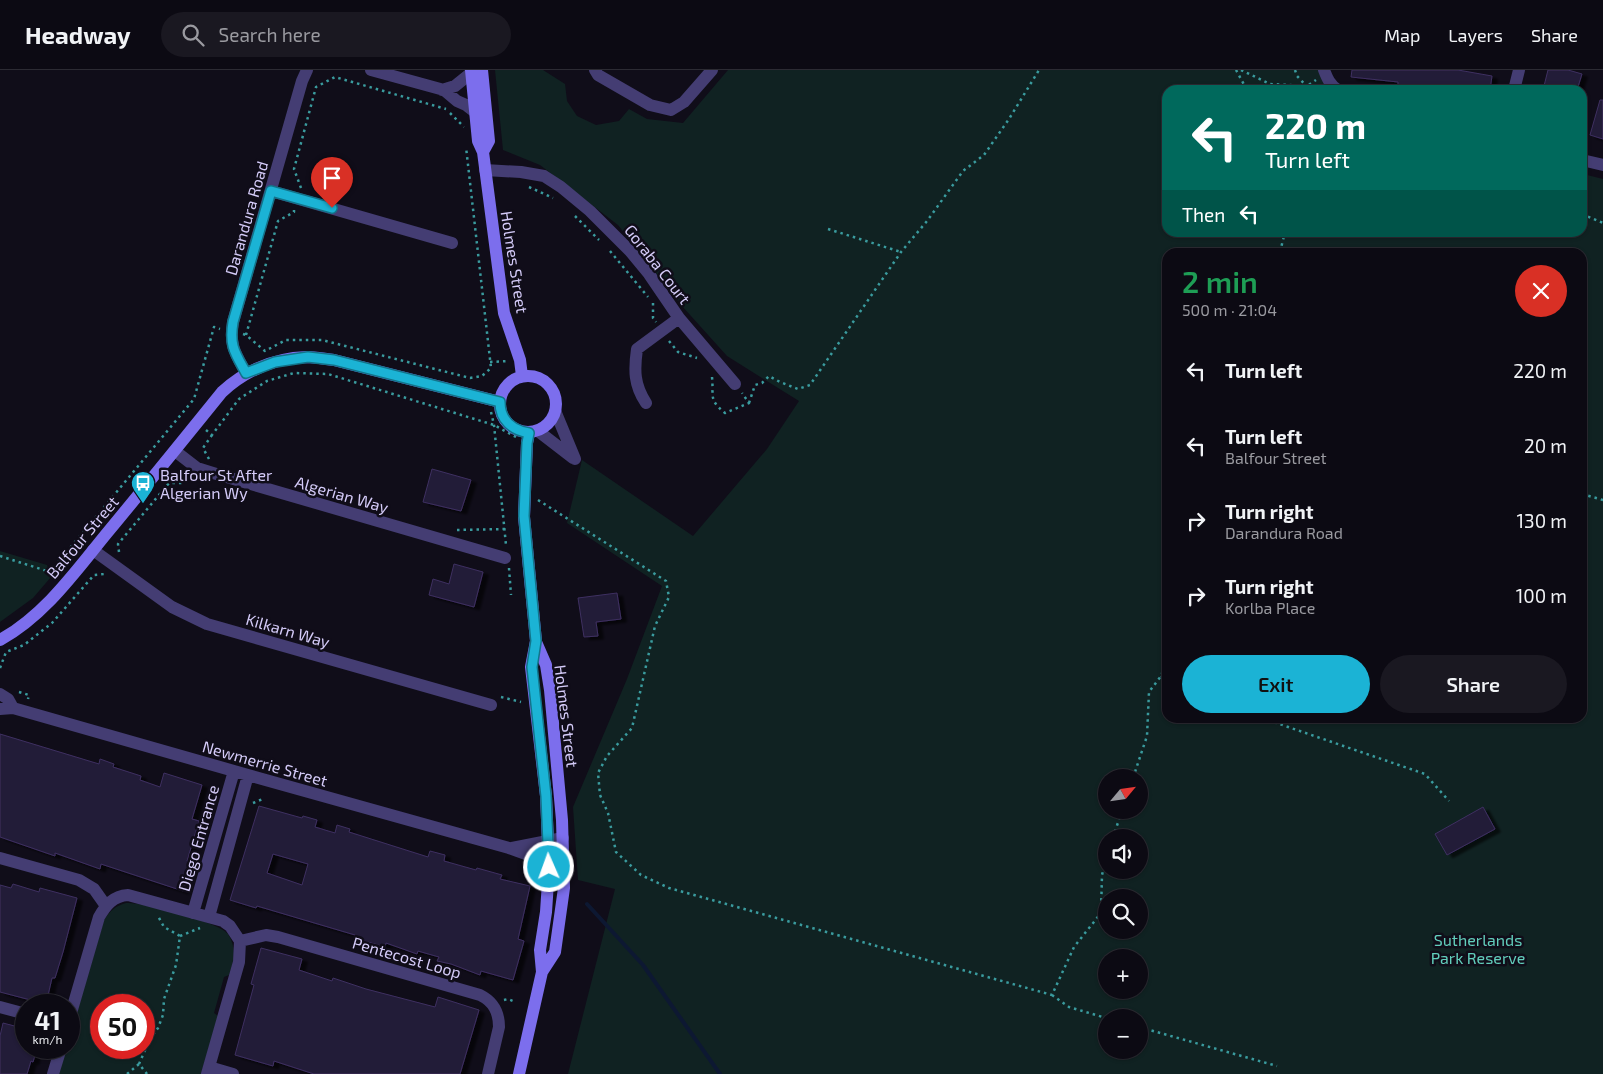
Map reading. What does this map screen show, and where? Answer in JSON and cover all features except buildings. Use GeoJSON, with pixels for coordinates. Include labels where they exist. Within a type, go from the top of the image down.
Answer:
{"type":"FeatureCollection","features":[{"type":"Feature","properties":{"kind":"main road","name":"Holmes Street"},"geometry":{"type":"LineString","coordinates":[[475,71],[478,141],[483,152],[504,313],[520,360],[522,376]]}},
{"type":"Feature","properties":{"kind":"main road","name":"Holmes Street"},"geometry":{"type":"LineString","coordinates":[[475,71],[489,141],[483,152]]}},
{"type":"Feature","properties":{"kind":"main road","name":"Balfour Street"},"geometry":{"type":"LineString","coordinates":[[0,640],[36,615],[73,574],[222,392],[246,373],[275,362],[308,357],[334,360],[500,402]]}},
{"type":"Feature","properties":{"kind":"main road"},"geometry":{"type":"LineString","coordinates":[[530,375],[539,377],[552,388],[556,396],[557,405],[552,421],[545,427],[533,432],[521,432],[507,423],[502,416],[500,402],[503,391],[508,384],[514,379],[530,375]]}},
{"type":"Feature","properties":{"kind":"main road","name":"Holmes Street"},"geometry":{"type":"LineString","coordinates":[[519,1074],[542,972],[540,950],[546,912],[548,862],[546,796],[532,667],[536,641],[524,516],[527,443],[533,432]]}},
{"type":"Feature","properties":{"kind":"main road","name":"Holmes Street"},"geometry":{"type":"LineString","coordinates":[[536,641],[546,665],[550,690],[562,820],[564,888],[555,952],[542,972]]}},
{"type":"Feature","properties":{"kind":"street","name":"Darandura Road"},"geometry":{"type":"LineString","coordinates":[[246,373],[234,350],[230,337],[307,70]]}},
{"type":"Feature","properties":{"kind":"street"},"geometry":{"type":"LineString","coordinates":[[371,70],[443,90],[476,112]]}},
{"type":"Feature","properties":{"kind":"street"},"geometry":{"type":"LineString","coordinates":[[595,70],[598,76],[650,105],[671,110],[684,102],[712,70]]}},
{"type":"Feature","properties":{"kind":"street"},"geometry":{"type":"LineString","coordinates":[[1324,70],[1331,85]]}},
{"type":"Feature","properties":{"kind":"street"},"geometry":{"type":"LineString","coordinates":[[1515,85],[1519,70]]}},
{"type":"Feature","properties":{"kind":"street"},"geometry":{"type":"LineString","coordinates":[[443,90],[455,86],[475,71]]}},
{"type":"Feature","properties":{"kind":"street"},"geometry":{"type":"LineString","coordinates":[[1587,161],[1603,165]]}},
{"type":"Feature","properties":{"kind":"street","name":"Goraba Court"},"geometry":{"type":"LineString","coordinates":[[485,170],[521,172],[544,176],[561,187],[590,211],[630,251],[649,274],[679,318],[736,384]]}},
{"type":"Feature","properties":{"kind":"street"},"geometry":{"type":"LineString","coordinates":[[271,191],[452,243]]}},
{"type":"Feature","properties":{"kind":"street"},"geometry":{"type":"LineString","coordinates":[[646,403],[637,388],[635,379],[634,367],[637,350],[679,318]]}},
{"type":"Feature","properties":{"kind":"street"},"geometry":{"type":"LineString","coordinates":[[533,432],[575,459],[556,413]]}},
{"type":"Feature","properties":{"kind":"street","name":"Algerian Way"},"geometry":{"type":"LineString","coordinates":[[175,451],[197,468],[505,558]]}},
{"type":"Feature","properties":{"kind":"street","name":"Kilkarn Way"},"geometry":{"type":"LineString","coordinates":[[93,550],[172,607],[207,624],[491,705]]}},
{"type":"Feature","properties":{"kind":"street","name":"Newmerrie Street"},"geometry":{"type":"LineString","coordinates":[[0,694],[8,699],[6,708],[509,848],[548,862],[563,863]]}},
{"type":"Feature","properties":{"kind":"street","name":"Diego Entrance"},"geometry":{"type":"LineString","coordinates":[[194,913],[234,772]]}},
{"type":"Feature","properties":{"kind":"street","name":"Diego Entrance"},"geometry":{"type":"LineString","coordinates":[[206,922],[248,776]]}},
{"type":"Feature","properties":{"kind":"street","name":"Newmerrie Street"},"geometry":{"type":"LineString","coordinates":[[509,848],[563,838]]}},
{"type":"Feature","properties":{"kind":"street"},"geometry":{"type":"LineString","coordinates":[[0,858],[79,880],[94,889],[106,906]]}},
{"type":"Feature","properties":{"kind":"street"},"geometry":{"type":"LineString","coordinates":[[77,994],[99,917],[106,906],[115,898],[128,895],[194,913],[206,922],[223,921],[230,926],[240,940],[239,962],[208,1070],[233,1074]]}},
{"type":"Feature","properties":{"kind":"street","name":"Pentecost Loop"},"geometry":{"type":"LineString","coordinates":[[240,940],[266,935],[278,937],[480,995],[495,1007],[499,1020],[488,1074]]}},
{"type":"Feature","properties":{"kind":"street"},"geometry":{"type":"LineString","coordinates":[[0,1007],[15,1011]]}},
{"type":"Feature","properties":{"kind":"street"},"geometry":{"type":"LineString","coordinates":[[53,1074],[57,1059]]}},
{"type":"Feature","properties":{"kind":"path"},"geometry":{"type":"LineString","coordinates":[[709,372],[712,378],[712,394],[715,405],[725,413],[749,403],[755,385],[762,383],[769,376],[798,389],[810,385],[901,252],[927,221],[963,171],[984,155],[1039,70]]}},
{"type":"Feature","properties":{"kind":"path"},"geometry":{"type":"LineString","coordinates":[[1236,70],[1244,85]]}},
{"type":"Feature","properties":{"kind":"path"},"geometry":{"type":"LineString","coordinates":[[1241,70],[1270,84],[1288,85]]}},
{"type":"Feature","properties":{"kind":"path"},"geometry":{"type":"LineString","coordinates":[[1295,70],[1297,76],[1306,85]]}},
{"type":"Feature","properties":{"kind":"path"},"geometry":{"type":"LineString","coordinates":[[246,334],[278,221],[294,212],[298,199],[301,187],[294,170],[316,87],[335,77],[446,108],[464,127]]}},
{"type":"Feature","properties":{"kind":"path"},"geometry":{"type":"LineString","coordinates":[[0,556],[50,572],[194,399],[214,327],[246,334],[265,351],[286,340],[322,340],[470,378],[482,376],[490,368],[466,146]]}},
{"type":"Feature","properties":{"kind":"path"},"geometry":{"type":"LineString","coordinates":[[525,186],[559,201]]}},
{"type":"Feature","properties":{"kind":"path"},"geometry":{"type":"LineString","coordinates":[[572,214],[604,244]]}},
{"type":"Feature","properties":{"kind":"path"},"geometry":{"type":"LineString","coordinates":[[1587,216],[1603,222]]}},
{"type":"Feature","properties":{"kind":"path"},"geometry":{"type":"LineString","coordinates":[[828,229],[901,252]]}},
{"type":"Feature","properties":{"kind":"path"},"geometry":{"type":"LineString","coordinates":[[610,250],[653,303],[653,318],[678,352],[703,360]]}},
{"type":"Feature","properties":{"kind":"path"},"geometry":{"type":"LineString","coordinates":[[197,423],[212,435],[239,399],[267,381],[294,373],[328,374],[494,425],[505,529]]}},
{"type":"Feature","properties":{"kind":"path"},"geometry":{"type":"LineString","coordinates":[[736,384],[749,403]]}},
{"type":"Feature","properties":{"kind":"path"},"geometry":{"type":"LineString","coordinates":[[0,668],[6,652],[24,645],[52,623],[94,575],[103,574],[109,576],[125,561],[119,556],[118,544],[169,483],[184,483],[207,456]]}},
{"type":"Feature","properties":{"kind":"path"},"geometry":{"type":"LineString","coordinates":[[1587,495],[1603,500]]}},
{"type":"Feature","properties":{"kind":"path"},"geometry":{"type":"LineString","coordinates":[[538,500],[666,581],[669,597],[655,626],[632,728],[607,756],[598,773],[600,795],[608,813],[616,852],[641,875],[669,888],[1052,995],[1069,1008],[1098,1016]]}},
{"type":"Feature","properties":{"kind":"path"},"geometry":{"type":"LineString","coordinates":[[1136,769],[1147,736],[1149,692],[1162,673]]}},
{"type":"Feature","properties":{"kind":"path"},"geometry":{"type":"LineString","coordinates":[[502,697],[520,702]]}},
{"type":"Feature","properties":{"kind":"path"},"geometry":{"type":"LineString","coordinates":[[1277,723],[1425,774],[1449,801]]}},
{"type":"Feature","properties":{"kind":"path"},"geometry":{"type":"LineString","coordinates":[[249,805],[265,798]]}},
{"type":"Feature","properties":{"kind":"path"},"geometry":{"type":"LineString","coordinates":[[1052,995],[1074,947],[1101,913],[1102,879]]}},
{"type":"Feature","properties":{"kind":"path"},"geometry":{"type":"LineString","coordinates":[[158,911],[159,920],[164,927],[180,936]]}},
{"type":"Feature","properties":{"kind":"path"},"geometry":{"type":"LineString","coordinates":[[180,936],[206,922]]}},
{"type":"Feature","properties":{"kind":"path"},"geometry":{"type":"LineString","coordinates":[[127,1074],[139,1064],[163,1015],[164,999],[176,965],[180,936]]}},
{"type":"Feature","properties":{"kind":"path"},"geometry":{"type":"LineString","coordinates":[[500,996],[504,1001],[508,999],[513,1001]]}},
{"type":"Feature","properties":{"kind":"path"},"geometry":{"type":"LineString","coordinates":[[1148,1030],[1277,1066]]}},
{"type":"Feature","properties":{"kind":"path"},"geometry":{"type":"LineString","coordinates":[[139,1064],[148,1074]]}},
{"type":"Feature","properties":{"kind":"green space","name":"Sutherlands Park Reserve"},"geometry":{"type":"Polygon","coordinates":[[[495,70],[543,70],[565,84],[567,101],[577,116],[596,125],[619,121],[629,109],[647,119],[683,123],[728,70],[1322,70],[1329,85],[1162,85],[1162,237],[1587,237],[1587,175],[1603,179],[1603,1074],[568,1074],[615,889],[578,880],[573,807],[627,679],[662,586],[567,523],[582,460],[693,536],[767,449],[799,401],[727,356],[682,306],[618,225],[540,165],[503,150],[495,70]]]}},
{"type":"Feature","properties":{"kind":"green space"},"geometry":{"type":"Polygon","coordinates":[[[0,551],[47,565],[51,577],[33,598],[0,622],[0,551]]]}},
{"type":"Feature","properties":{"kind":"green space"},"geometry":{"type":"Polygon","coordinates":[[[126,903],[135,904],[180,914],[222,929],[231,939],[234,949],[232,965],[229,975],[224,977],[214,1013],[218,1016],[201,1074],[59,1074],[63,1059],[80,1059],[80,1002],[104,920],[113,909],[126,903]]]}},
{"type":"Feature","properties":{"kind":"waterway"},"geometry":{"type":"LineString","coordinates":[[587,904],[643,965],[720,1074]]}},
{"type":"Feature","properties":{"kind":"place","name":"Balfour St After Algerian Wy"},"geometry":{"type":"Point","coordinates":[143,504]}},
{"type":"Feature","properties":{"kind":"route"},"geometry":{"type":"LineString","coordinates":[[332,208],[271,191],[233,322],[230,337],[234,350],[246,373],[275,362],[308,357],[334,360],[500,402],[502,416],[507,423],[521,432],[529,433],[524,516],[536,641],[532,667],[546,796],[549,867]]}}]}
